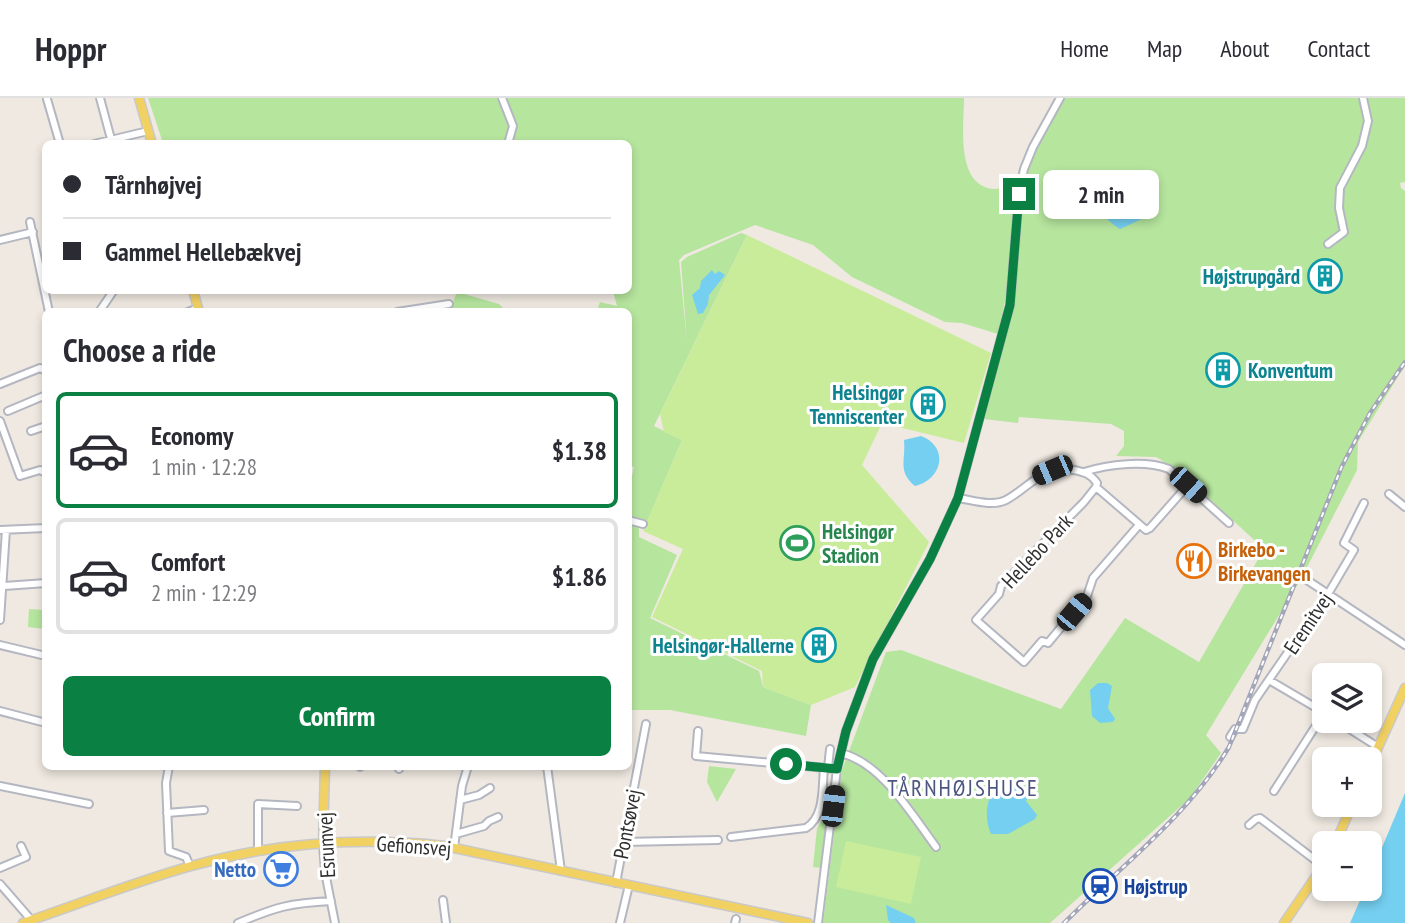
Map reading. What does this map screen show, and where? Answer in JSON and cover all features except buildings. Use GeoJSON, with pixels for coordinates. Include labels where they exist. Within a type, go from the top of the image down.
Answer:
{"type":"FeatureCollection","features":[{"type":"Feature","properties":{"kind":"main road"},"geometry":{"type":"LineString","coordinates":[[139,98],[151,140]]}},
{"type":"Feature","properties":{"kind":"main road"},"geometry":{"type":"LineString","coordinates":[[1378,747],[1405,688]]}},
{"type":"Feature","properties":{"kind":"main road","name":"Esrumvej"},"geometry":{"type":"LineString","coordinates":[[323,844],[325,770]]}},
{"type":"Feature","properties":{"kind":"main road","name":"Gefionsvej"},"geometry":{"type":"LineString","coordinates":[[30,922],[190,866],[258,851],[323,844],[410,842],[454,848],[808,923]]}},
{"type":"Feature","properties":{"kind":"main road"},"geometry":{"type":"LineString","coordinates":[[1284,923],[1312,882]]}},
{"type":"Feature","properties":{"kind":"street"},"geometry":{"type":"LineString","coordinates":[[100,98],[111,139]]}},
{"type":"Feature","properties":{"kind":"street"},"geometry":{"type":"LineString","coordinates":[[502,98],[513,125],[509,140]]}},
{"type":"Feature","properties":{"kind":"street"},"geometry":{"type":"LineString","coordinates":[[818,923],[837,769],[846,731],[873,659],[930,559],[958,498],[1010,305],[1019,194],[1024,169],[1060,98]]}},
{"type":"Feature","properties":{"kind":"street"},"geometry":{"type":"LineString","coordinates":[[1328,244],[1344,232],[1339,208],[1340,188],[1364,137],[1368,121],[1363,98]]}},
{"type":"Feature","properties":{"kind":"street"},"geometry":{"type":"LineString","coordinates":[[47,99],[59,140]]}},
{"type":"Feature","properties":{"kind":"street"},"geometry":{"type":"LineString","coordinates":[[108,140],[148,131]]}},
{"type":"Feature","properties":{"kind":"street"},"geometry":{"type":"LineString","coordinates":[[30,222],[42,277]]}},
{"type":"Feature","properties":{"kind":"street"},"geometry":{"type":"LineString","coordinates":[[0,240],[33,232]]}},
{"type":"Feature","properties":{"kind":"street"},"geometry":{"type":"LineString","coordinates":[[423,308],[449,304]]}},
{"type":"Feature","properties":{"kind":"street"},"geometry":{"type":"LineString","coordinates":[[0,384],[42,369]]}},
{"type":"Feature","properties":{"kind":"street"},"geometry":{"type":"LineString","coordinates":[[8,411],[42,397]]}},
{"type":"Feature","properties":{"kind":"street"},"geometry":{"type":"LineString","coordinates":[[0,421],[20,476],[42,471]]}},
{"type":"Feature","properties":{"kind":"street"},"geometry":{"type":"LineString","coordinates":[[31,431],[42,427]]}},
{"type":"Feature","properties":{"kind":"street"},"geometry":{"type":"LineString","coordinates":[[958,498],[997,503],[1052,470],[1064,468],[1084,472],[1113,466],[1156,464],[1169,468],[1230,523]]}},
{"type":"Feature","properties":{"kind":"street"},"geometry":{"type":"LineString","coordinates":[[1084,472],[1095,480],[1096,487],[1139,525]]}},
{"type":"Feature","properties":{"kind":"street","name":"Hellebo Park"},"geometry":{"type":"LineString","coordinates":[[1096,487],[1000,586],[999,594],[976,620],[1024,662],[1042,641],[1048,643],[1087,596],[1093,578],[1139,525],[1146,530],[1150,528],[1188,485]]}},
{"type":"Feature","properties":{"kind":"street"},"geometry":{"type":"LineString","coordinates":[[1389,495],[1405,507]]}},
{"type":"Feature","properties":{"kind":"street","name":"Eremitvej"},"geometry":{"type":"LineString","coordinates":[[1230,737],[1235,729],[1243,729],[1255,700],[1328,594],[1354,550],[1344,543],[1364,503]]}},
{"type":"Feature","properties":{"kind":"street"},"geometry":{"type":"LineString","coordinates":[[632,521],[643,524]]}},
{"type":"Feature","properties":{"kind":"street"},"geometry":{"type":"LineString","coordinates":[[0,620],[4,586],[3,530],[42,528]]}},
{"type":"Feature","properties":{"kind":"street"},"geometry":{"type":"LineString","coordinates":[[1304,578],[1405,645]]}},
{"type":"Feature","properties":{"kind":"street"},"geometry":{"type":"LineString","coordinates":[[4,586],[42,583]]}},
{"type":"Feature","properties":{"kind":"street"},"geometry":{"type":"LineString","coordinates":[[0,645],[42,655]]}},
{"type":"Feature","properties":{"kind":"street"},"geometry":{"type":"LineString","coordinates":[[1269,680],[1312,705]]}},
{"type":"Feature","properties":{"kind":"street"},"geometry":{"type":"LineString","coordinates":[[0,711],[42,722]]}},
{"type":"Feature","properties":{"kind":"street","name":"Pontsøvej"},"geometry":{"type":"LineString","coordinates":[[615,883],[646,724]]}},
{"type":"Feature","properties":{"kind":"street"},"geometry":{"type":"LineString","coordinates":[[698,731],[696,756],[837,769]]}},
{"type":"Feature","properties":{"kind":"street"},"geometry":{"type":"LineString","coordinates":[[1274,791],[1312,733]]}},
{"type":"Feature","properties":{"kind":"street"},"geometry":{"type":"LineString","coordinates":[[1355,733],[1378,747]]}},
{"type":"Feature","properties":{"kind":"street"},"geometry":{"type":"LineString","coordinates":[[731,837],[806,828],[814,823],[819,815],[830,749]]}},
{"type":"Feature","properties":{"kind":"street"},"geometry":{"type":"LineString","coordinates":[[841,753],[868,764],[900,799],[936,847]]}},
{"type":"Feature","properties":{"kind":"street"},"geometry":{"type":"LineString","coordinates":[[169,770],[166,783],[169,851],[186,857],[190,866]]}},
{"type":"Feature","properties":{"kind":"street"},"geometry":{"type":"LineString","coordinates":[[454,848],[467,770]]}},
{"type":"Feature","properties":{"kind":"street"},"geometry":{"type":"LineString","coordinates":[[548,770],[561,871]]}},
{"type":"Feature","properties":{"kind":"street"},"geometry":{"type":"LineString","coordinates":[[0,786],[89,804]]}},
{"type":"Feature","properties":{"kind":"street"},"geometry":{"type":"LineString","coordinates":[[460,800],[479,795],[490,788]]}},
{"type":"Feature","properties":{"kind":"street"},"geometry":{"type":"LineString","coordinates":[[258,851],[258,804],[297,806]]}},
{"type":"Feature","properties":{"kind":"street"},"geometry":{"type":"LineString","coordinates":[[167,813],[204,810]]}},
{"type":"Feature","properties":{"kind":"street"},"geometry":{"type":"LineString","coordinates":[[456,834],[484,826],[498,817]]}},
{"type":"Feature","properties":{"kind":"street"},"geometry":{"type":"LineString","coordinates":[[1249,825],[1260,818],[1312,856]]}},
{"type":"Feature","properties":{"kind":"street"},"geometry":{"type":"LineString","coordinates":[[623,842],[718,840]]}},
{"type":"Feature","properties":{"kind":"street","name":"Esrumvej"},"geometry":{"type":"LineString","coordinates":[[323,844],[335,923]]}},
{"type":"Feature","properties":{"kind":"street"},"geometry":{"type":"LineString","coordinates":[[0,867],[26,857],[21,846]]}},
{"type":"Feature","properties":{"kind":"street"},"geometry":{"type":"LineString","coordinates":[[0,884],[30,922]]}},
{"type":"Feature","properties":{"kind":"street"},"geometry":{"type":"LineString","coordinates":[[620,923],[629,885]]}},
{"type":"Feature","properties":{"kind":"street"},"geometry":{"type":"LineString","coordinates":[[443,900],[446,923]]}},
{"type":"Feature","properties":{"kind":"street"},"geometry":{"type":"LineString","coordinates":[[238,923],[281,905],[331,901]]}},
{"type":"Feature","properties":{"kind":"green space"},"geometry":{"type":"Polygon","coordinates":[[[148,98],[964,98],[964,152],[972,177],[981,185],[993,189],[1010,187],[1015,193],[1008,287],[998,334],[962,323],[945,322],[852,277],[813,245],[755,225],[684,255],[679,260],[687,342],[681,262],[741,233],[747,235],[654,426],[682,440],[647,522],[632,516],[632,308],[598,308],[600,302],[617,306],[614,294],[632,294],[632,140],[162,140],[148,98]]]}},
{"type":"Feature","properties":{"kind":"green space"},"geometry":{"type":"Polygon","coordinates":[[[1065,98],[1405,98],[1405,182],[1400,183],[1405,191],[1405,365],[1358,442],[1357,470],[1301,579],[1206,735],[1221,753],[1190,798],[1050,923],[823,923],[842,770],[886,652],[901,650],[1061,709],[1125,618],[1199,662],[1264,549],[1177,469],[1156,457],[1116,456],[1124,446],[1124,431],[1111,424],[1019,417],[1018,423],[984,419],[1013,307],[1021,201],[1028,165],[1065,98]]]}},
{"type":"Feature","properties":{"kind":"green space"},"geometry":{"type":"Polygon","coordinates":[[[747,235],[991,353],[964,443],[882,423],[862,465],[929,542],[855,687],[811,705],[763,687],[762,671],[652,617],[683,549],[643,531],[682,440],[664,432],[660,414],[747,235]]]}},
{"type":"Feature","properties":{"kind":"green space"},"geometry":{"type":"Polygon","coordinates":[[[456,294],[464,294],[499,304],[503,308],[451,308],[456,294]]]}},
{"type":"Feature","properties":{"kind":"green space"},"geometry":{"type":"Polygon","coordinates":[[[632,525],[639,526],[639,537],[677,555],[650,618],[759,671],[763,687],[811,705],[806,736],[670,710],[632,710],[632,525]]]}},
{"type":"Feature","properties":{"kind":"green space"},"geometry":{"type":"Polygon","coordinates":[[[29,609],[42,610],[42,629],[28,627],[29,609]]]}},
{"type":"Feature","properties":{"kind":"green space"},"geometry":{"type":"Polygon","coordinates":[[[709,766],[736,769],[717,802],[707,782],[709,766]]]}},
{"type":"Feature","properties":{"kind":"green space"},"geometry":{"type":"Polygon","coordinates":[[[826,817],[821,868],[813,867],[817,828],[826,817]]]}},
{"type":"Feature","properties":{"kind":"green space"},"geometry":{"type":"Polygon","coordinates":[[[846,841],[921,857],[911,904],[836,887],[846,841]]]}},
{"type":"Feature","properties":{"kind":"water"},"geometry":{"type":"Polygon","coordinates":[[[1100,204],[1141,209],[1144,214],[1142,219],[1120,229],[1098,210],[1096,207],[1100,204]]]}},
{"type":"Feature","properties":{"kind":"water"},"geometry":{"type":"Polygon","coordinates":[[[712,270],[715,274],[719,271],[725,275],[709,295],[703,313],[698,314],[692,295],[712,270]]]}},
{"type":"Feature","properties":{"kind":"water"},"geometry":{"type":"Polygon","coordinates":[[[921,436],[936,448],[939,463],[931,477],[915,486],[909,481],[904,470],[904,440],[921,436]]]}},
{"type":"Feature","properties":{"kind":"water"},"geometry":{"type":"Polygon","coordinates":[[[1098,683],[1112,686],[1108,708],[1115,719],[1113,722],[1100,723],[1092,716],[1090,690],[1098,683]]]}},
{"type":"Feature","properties":{"kind":"water"},"geometry":{"type":"Polygon","coordinates":[[[1010,780],[1024,787],[1028,798],[1026,801],[1037,815],[1035,819],[1008,834],[991,834],[987,813],[991,794],[998,782],[1010,780]]]}},
{"type":"Feature","properties":{"kind":"water"},"geometry":{"type":"Polygon","coordinates":[[[1405,793],[1405,923],[1350,923],[1360,901],[1382,901],[1382,848],[1405,793]]]}},
{"type":"Feature","properties":{"kind":"water"},"geometry":{"type":"Polygon","coordinates":[[[886,905],[914,918],[916,923],[891,923],[886,905]]]}},
{"type":"Feature","properties":{"kind":"railway"},"geometry":{"type":"LineString","coordinates":[[1064,923],[1152,840],[1194,796],[1229,747],[1342,466],[1370,413],[1405,362]]}},
{"type":"Feature","properties":{"kind":"place","name":"Højstrupgård"},"geometry":{"type":"Point","coordinates":[1325,276]}},
{"type":"Feature","properties":{"kind":"place","name":"Konventum"},"geometry":{"type":"Point","coordinates":[1223,370]}},
{"type":"Feature","properties":{"kind":"place","name":"Helsingør Tenniscenter"},"geometry":{"type":"Point","coordinates":[928,404]}},
{"type":"Feature","properties":{"kind":"place","name":"Helsingør Stadion"},"geometry":{"type":"Point","coordinates":[797,543]}},
{"type":"Feature","properties":{"kind":"place","name":"Birkebo - Birkevangen"},"geometry":{"type":"Point","coordinates":[1194,561]}},
{"type":"Feature","properties":{"kind":"place","name":"Helsingør-Hallerne"},"geometry":{"type":"Point","coordinates":[819,645]}},
{"type":"Feature","properties":{"kind":"place","name":"Netto"},"geometry":{"type":"Point","coordinates":[281,869]}},
{"type":"Feature","properties":{"kind":"place","name":"Højstrup"},"geometry":{"type":"Point","coordinates":[1100,886]}},
{"type":"Feature","properties":{"kind":"district","name":"TÅRNHØJSHUSE"},"geometry":{"type":"Point","coordinates":[963,787]}},
{"type":"Feature","properties":{"kind":"route"},"geometry":{"type":"LineString","coordinates":[[786,764],[837,769],[846,731],[873,659],[930,559],[958,498],[1010,305],[1019,194]]}}]}
